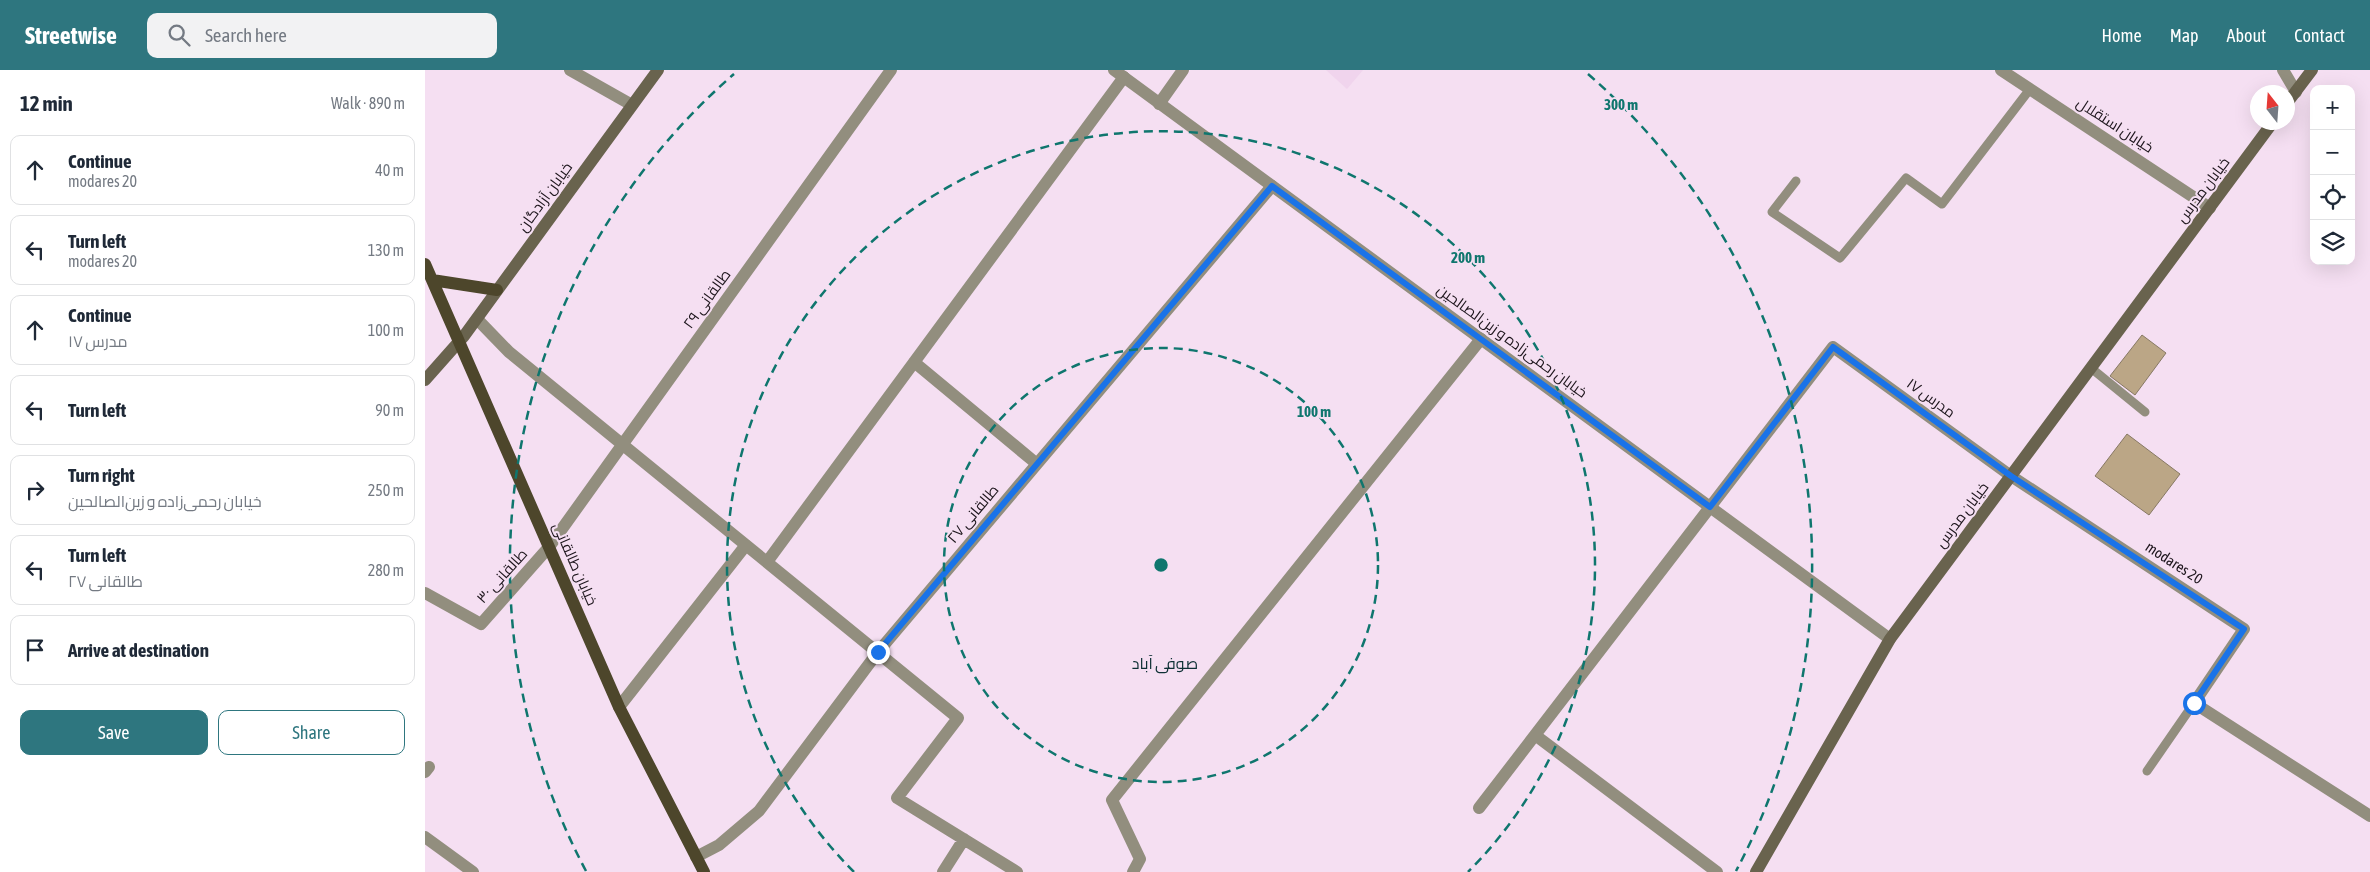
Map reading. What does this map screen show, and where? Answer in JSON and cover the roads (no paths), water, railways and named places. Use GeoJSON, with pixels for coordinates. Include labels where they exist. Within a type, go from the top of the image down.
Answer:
{"type":"FeatureCollection","features":[{"type":"Feature","properties":{"kind":"main road","name":"خیابان آزادگان"},"geometry":{"type":"LineString","coordinates":[[460,341],[658,70]]}},
{"type":"Feature","properties":{"kind":"main road"},"geometry":{"type":"LineString","coordinates":[[2295,92],[2312,70]]}},
{"type":"Feature","properties":{"kind":"main road","name":"خیابان مدرس"},"geometry":{"type":"LineString","coordinates":[[1755,872],[1890,639],[2267,130]]}},
{"type":"Feature","properties":{"kind":"main road","name":"خیابان طالقانی"},"geometry":{"type":"LineString","coordinates":[[425,264],[619,707],[705,872]]}},
{"type":"Feature","properties":{"kind":"main road"},"geometry":{"type":"LineString","coordinates":[[425,380],[460,341],[495,294],[432,280]]}},
{"type":"Feature","properties":{"kind":"street"},"geometry":{"type":"LineString","coordinates":[[570,70],[633,105]]}},
{"type":"Feature","properties":{"kind":"street","name":"طالقانی ۲۹"},"geometry":{"type":"LineString","coordinates":[[549,547],[891,70]]}},
{"type":"Feature","properties":{"kind":"street"},"geometry":{"type":"LineString","coordinates":[[1159,104],[1183,70]]}},
{"type":"Feature","properties":{"kind":"street","name":"خیابان استقلال"},"geometry":{"type":"LineString","coordinates":[[2001,70],[2210,208]]}},
{"type":"Feature","properties":{"kind":"street"},"geometry":{"type":"LineString","coordinates":[[2283,70],[2291,85]]}},
{"type":"Feature","properties":{"kind":"street"},"geometry":{"type":"LineString","coordinates":[[767,562],[914,362],[1119,74]]}},
{"type":"Feature","properties":{"kind":"street","name":"خیابان رحمی‌زاده و زین‌الصالحین"},"geometry":{"type":"LineString","coordinates":[[1119,74],[1890,639]]}},
{"type":"Feature","properties":{"kind":"street","name":"طالقانی ۲۷"},"geometry":{"type":"LineString","coordinates":[[696,857],[719,845],[759,811],[878,652],[1272,186]]}},
{"type":"Feature","properties":{"kind":"street"},"geometry":{"type":"LineString","coordinates":[[477,319],[509,352],[959,718],[897,798],[1017,872]]}},
{"type":"Feature","properties":{"kind":"street"},"geometry":{"type":"LineString","coordinates":[[1133,872],[1140,859],[1112,800],[1481,339]]}},
{"type":"Feature","properties":{"kind":"street","name":"مدرس ۱۷"},"geometry":{"type":"LineString","coordinates":[[1710,507],[1833,347],[2011,476]]}},
{"type":"Feature","properties":{"kind":"street"},"geometry":{"type":"LineString","coordinates":[[914,362],[1037,464]]}},
{"type":"Feature","properties":{"kind":"street","name":"modares 20"},"geometry":{"type":"LineString","coordinates":[[2011,476],[2244,629],[2194,703]]}},
{"type":"Feature","properties":{"kind":"street"},"geometry":{"type":"LineString","coordinates":[[1479,808],[1710,507]]}},
{"type":"Feature","properties":{"kind":"street"},"geometry":{"type":"LineString","coordinates":[[619,707],[746,545]]}},
{"type":"Feature","properties":{"kind":"street","name":"طالقانی ۳۰"},"geometry":{"type":"LineString","coordinates":[[425,593],[481,624],[549,547]]}},
{"type":"Feature","properties":{"kind":"street"},"geometry":{"type":"LineString","coordinates":[[2194,703],[2370,816]]}},
{"type":"Feature","properties":{"kind":"street"},"geometry":{"type":"LineString","coordinates":[[1535,735],[1717,872]]}},
{"type":"Feature","properties":{"kind":"street"},"geometry":{"type":"LineString","coordinates":[[425,837],[473,872]]}},
{"type":"Feature","properties":{"kind":"street"},"geometry":{"type":"LineString","coordinates":[[943,872],[964,839]]}},
{"type":"Feature","properties":{"kind":"lane"},"geometry":{"type":"LineString","coordinates":[[1797,181],[1772,212],[1840,258],[1906,178],[1942,204],[2030,89]]}},
{"type":"Feature","properties":{"kind":"lane"},"geometry":{"type":"LineString","coordinates":[[2091,368],[2145,412]]}},
{"type":"Feature","properties":{"kind":"lane"},"geometry":{"type":"LineString","coordinates":[[2147,771],[2194,703]]}},
{"type":"Feature","properties":{"kind":"district","name":"صوفی آباد"},"geometry":{"type":"Point","coordinates":[1165,663]}}]}
